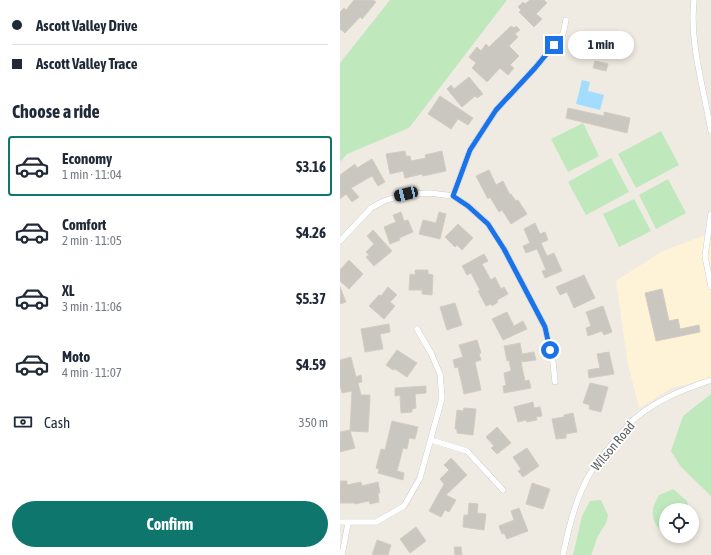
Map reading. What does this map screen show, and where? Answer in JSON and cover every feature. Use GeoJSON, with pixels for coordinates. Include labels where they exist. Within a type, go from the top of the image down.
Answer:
{"type":"FeatureCollection","features":[{"type":"Feature","properties":{"kind":"street"},"geometry":{"type":"LineString","coordinates":[[694,0],[693,10],[696,49],[711,130]]}},
{"type":"Feature","properties":{"kind":"street"},"geometry":{"type":"LineString","coordinates":[[453,196],[470,150],[496,110],[564,34],[566,20]]}},
{"type":"Feature","properties":{"kind":"street"},"geometry":{"type":"LineString","coordinates":[[340,241],[370,208],[384,201],[395,197],[414,194],[430,193],[453,196],[468,206],[488,224],[504,249],[545,327],[553,362],[555,382]]}},
{"type":"Feature","properties":{"kind":"street"},"geometry":{"type":"LineString","coordinates":[[711,214],[705,256],[711,287]]}},
{"type":"Feature","properties":{"kind":"street"},"geometry":{"type":"LineString","coordinates":[[340,522],[376,522],[404,506],[420,478],[442,398],[440,374],[431,353],[417,329]]}},
{"type":"Feature","properties":{"kind":"street","name":"Wilson Road"},"geometry":{"type":"LineString","coordinates":[[563,555],[568,530],[584,484],[609,448],[632,422],[659,402],[678,392],[711,380]]}},
{"type":"Feature","properties":{"kind":"street"},"geometry":{"type":"LineString","coordinates":[[431,440],[467,451],[503,490]]}},
{"type":"Feature","properties":{"kind":"street"},"geometry":{"type":"LineString","coordinates":[[342,555],[348,523]]}},
{"type":"Feature","properties":{"kind":"shaded area"},"geometry":{"type":"Polygon","coordinates":[[[711,233],[711,379],[672,388],[639,408],[628,364],[616,281],[661,252],[711,233]]]}},
{"type":"Feature","properties":{"kind":"green space"},"geometry":{"type":"Polygon","coordinates":[[[390,0],[507,0],[409,128],[347,154],[340,162],[340,63],[390,0]]]}},
{"type":"Feature","properties":{"kind":"green space"},"geometry":{"type":"Polygon","coordinates":[[[583,123],[599,156],[568,172],[551,139],[583,123]]]}},
{"type":"Feature","properties":{"kind":"green space"},"geometry":{"type":"Polygon","coordinates":[[[661,131],[679,165],[636,188],[618,154],[661,131]]]}},
{"type":"Feature","properties":{"kind":"green space"},"geometry":{"type":"Polygon","coordinates":[[[611,158],[629,192],[586,215],[568,182],[611,158]]]}},
{"type":"Feature","properties":{"kind":"green space"},"geometry":{"type":"Polygon","coordinates":[[[668,179],[686,213],[656,229],[639,195],[668,179]]]}},
{"type":"Feature","properties":{"kind":"green space"},"geometry":{"type":"Polygon","coordinates":[[[634,199],[651,231],[619,247],[603,214],[634,199]]]}},
{"type":"Feature","properties":{"kind":"green space"},"geometry":{"type":"Polygon","coordinates":[[[711,394],[711,496],[681,467],[671,451],[683,416],[711,394]]]}},
{"type":"Feature","properties":{"kind":"green space"},"geometry":{"type":"Polygon","coordinates":[[[673,489],[687,503],[659,503],[659,528],[655,524],[653,508],[659,495],[673,489]]]}},
{"type":"Feature","properties":{"kind":"green space"},"geometry":{"type":"Polygon","coordinates":[[[601,500],[608,515],[606,523],[598,536],[591,555],[573,555],[582,516],[590,501],[601,500]]]}},
{"type":"Feature","properties":{"kind":"water"},"geometry":{"type":"Polygon","coordinates":[[[582,80],[590,82],[588,91],[604,95],[600,110],[576,104],[582,80]]]}},
{"type":"Feature","properties":{"kind":"building"},"geometry":{"type":"Polygon","coordinates":[[[354,0],[373,0],[376,2],[362,19],[360,17],[345,33],[340,29],[340,12],[344,8],[346,10],[354,0]]]}},
{"type":"Feature","properties":{"kind":"building"},"geometry":{"type":"Polygon","coordinates":[[[530,0],[544,0],[547,3],[536,14],[542,19],[534,27],[519,12],[521,10],[518,7],[523,2],[525,4],[530,0]]]}},
{"type":"Feature","properties":{"kind":"building"},"geometry":{"type":"Polygon","coordinates":[[[511,26],[514,28],[516,26],[520,30],[515,34],[518,37],[509,46],[519,56],[510,65],[514,68],[508,75],[500,68],[487,82],[472,68],[476,63],[469,57],[477,47],[481,51],[486,44],[489,47],[511,26]]]}},
{"type":"Feature","properties":{"kind":"building"},"geometry":{"type":"Polygon","coordinates":[[[595,61],[608,64],[606,71],[593,68],[595,61]]]}},
{"type":"Feature","properties":{"kind":"building"},"geometry":{"type":"Polygon","coordinates":[[[469,77],[483,94],[477,98],[475,96],[462,107],[447,89],[451,85],[454,89],[469,77]]]}},
{"type":"Feature","properties":{"kind":"building"},"geometry":{"type":"Polygon","coordinates":[[[440,96],[473,118],[468,125],[458,119],[451,129],[428,114],[440,96]]]}},
{"type":"Feature","properties":{"kind":"building"},"geometry":{"type":"Polygon","coordinates":[[[568,108],[604,116],[604,112],[630,118],[627,133],[566,118],[568,108]]]}},
{"type":"Feature","properties":{"kind":"building"},"geometry":{"type":"Polygon","coordinates":[[[405,151],[406,156],[410,156],[411,161],[426,158],[425,155],[442,151],[446,171],[405,178],[403,171],[390,174],[386,154],[405,151]]]}},
{"type":"Feature","properties":{"kind":"building"},"geometry":{"type":"Polygon","coordinates":[[[372,159],[385,182],[378,186],[372,176],[351,188],[359,197],[352,202],[346,194],[340,199],[340,175],[355,164],[357,168],[372,159]]]}},
{"type":"Feature","properties":{"kind":"building"},"geometry":{"type":"Polygon","coordinates":[[[489,170],[496,185],[503,181],[510,195],[511,194],[516,201],[518,200],[527,214],[511,224],[502,210],[499,212],[490,197],[488,199],[476,176],[489,170]]]}},
{"type":"Feature","properties":{"kind":"building"},"geometry":{"type":"Polygon","coordinates":[[[401,212],[404,221],[408,220],[413,232],[390,244],[384,227],[396,222],[393,215],[401,212]]]}},
{"type":"Feature","properties":{"kind":"building"},"geometry":{"type":"Polygon","coordinates":[[[439,212],[446,214],[440,239],[419,234],[423,220],[436,223],[439,212]]]}},
{"type":"Feature","properties":{"kind":"building"},"geometry":{"type":"Polygon","coordinates":[[[535,223],[540,234],[545,232],[548,240],[541,243],[547,256],[554,253],[562,271],[545,278],[542,271],[546,270],[537,249],[526,253],[523,246],[530,243],[524,229],[535,223]]]}},
{"type":"Feature","properties":{"kind":"building"},"geometry":{"type":"Polygon","coordinates":[[[458,224],[473,238],[462,250],[457,245],[455,247],[445,237],[458,224]]]}},
{"type":"Feature","properties":{"kind":"building"},"geometry":{"type":"Polygon","coordinates":[[[373,230],[392,251],[374,266],[366,257],[369,255],[366,252],[374,244],[367,236],[373,230]]]}},
{"type":"Feature","properties":{"kind":"building"},"geometry":{"type":"Polygon","coordinates":[[[484,254],[488,261],[482,264],[491,280],[495,277],[501,289],[504,287],[508,294],[497,300],[498,302],[492,306],[491,304],[486,306],[471,273],[467,275],[462,266],[484,254]]]}},
{"type":"Feature","properties":{"kind":"building"},"geometry":{"type":"Polygon","coordinates":[[[349,260],[363,274],[349,289],[340,281],[340,270],[349,260]]]}},
{"type":"Feature","properties":{"kind":"building"},"geometry":{"type":"Polygon","coordinates":[[[415,270],[428,270],[428,274],[433,275],[432,295],[422,294],[422,290],[409,290],[410,274],[415,275],[415,270]]]}},
{"type":"Feature","properties":{"kind":"building"},"geometry":{"type":"Polygon","coordinates":[[[584,275],[595,298],[574,308],[567,292],[560,295],[556,287],[584,275]]]}},
{"type":"Feature","properties":{"kind":"building"},"geometry":{"type":"Polygon","coordinates":[[[340,287],[346,302],[340,304],[340,287]]]}},
{"type":"Feature","properties":{"kind":"building"},"geometry":{"type":"Polygon","coordinates":[[[388,287],[397,295],[390,302],[395,306],[384,319],[369,306],[379,295],[381,296],[388,287]]]}},
{"type":"Feature","properties":{"kind":"building"},"geometry":{"type":"Polygon","coordinates":[[[662,289],[669,321],[678,319],[680,329],[699,325],[700,332],[656,341],[645,293],[662,289]]]}},
{"type":"Feature","properties":{"kind":"building"},"geometry":{"type":"Polygon","coordinates":[[[455,303],[462,325],[447,330],[440,307],[455,303]]]}},
{"type":"Feature","properties":{"kind":"building"},"geometry":{"type":"Polygon","coordinates":[[[603,306],[612,332],[604,335],[602,331],[588,336],[586,328],[591,326],[586,312],[603,306]]]}},
{"type":"Feature","properties":{"kind":"building"},"geometry":{"type":"Polygon","coordinates":[[[507,312],[514,326],[523,321],[527,329],[503,340],[492,319],[507,312]]]}},
{"type":"Feature","properties":{"kind":"building"},"geometry":{"type":"Polygon","coordinates":[[[389,324],[390,332],[380,334],[383,349],[365,352],[361,329],[389,324]]]}},
{"type":"Feature","properties":{"kind":"building"},"geometry":{"type":"Polygon","coordinates":[[[477,340],[481,353],[479,354],[481,360],[475,362],[481,390],[464,394],[458,367],[455,368],[453,360],[463,357],[459,345],[477,340]]]}},
{"type":"Feature","properties":{"kind":"building"},"geometry":{"type":"Polygon","coordinates":[[[520,343],[522,354],[534,352],[536,360],[521,362],[525,381],[529,380],[531,388],[504,393],[503,386],[506,385],[504,373],[511,371],[504,346],[520,343]]]}},
{"type":"Feature","properties":{"kind":"building"},"geometry":{"type":"Polygon","coordinates":[[[397,350],[417,363],[407,377],[386,365],[397,350]]]}},
{"type":"Feature","properties":{"kind":"building"},"geometry":{"type":"Polygon","coordinates":[[[609,352],[614,374],[589,378],[588,370],[600,368],[597,354],[609,352]]]}},
{"type":"Feature","properties":{"kind":"building"},"geometry":{"type":"Polygon","coordinates":[[[351,357],[356,377],[361,375],[362,382],[358,383],[361,395],[370,395],[368,432],[350,431],[355,448],[340,452],[340,432],[350,430],[352,391],[342,393],[340,385],[340,360],[351,357]]]}},
{"type":"Feature","properties":{"kind":"building"},"geometry":{"type":"Polygon","coordinates":[[[590,383],[608,387],[601,412],[589,409],[590,405],[583,403],[590,383]]]}},
{"type":"Feature","properties":{"kind":"building"},"geometry":{"type":"Polygon","coordinates":[[[426,386],[426,393],[415,394],[416,408],[412,409],[412,412],[401,413],[400,395],[395,396],[395,388],[426,386]]]}},
{"type":"Feature","properties":{"kind":"building"},"geometry":{"type":"Polygon","coordinates":[[[533,402],[534,408],[540,407],[542,416],[536,417],[537,420],[518,422],[514,407],[533,402]]]}},
{"type":"Feature","properties":{"kind":"building"},"geometry":{"type":"Polygon","coordinates":[[[464,408],[476,409],[473,435],[457,433],[457,429],[455,429],[457,410],[463,411],[464,408]]]}},
{"type":"Feature","properties":{"kind":"building"},"geometry":{"type":"Polygon","coordinates":[[[573,413],[577,432],[566,434],[566,438],[556,439],[552,419],[564,417],[564,415],[573,413]]]}},
{"type":"Feature","properties":{"kind":"building"},"geometry":{"type":"Polygon","coordinates":[[[392,421],[418,427],[415,439],[409,438],[407,449],[403,448],[397,471],[404,473],[403,480],[378,473],[379,469],[376,468],[381,449],[385,450],[392,421]]]}},
{"type":"Feature","properties":{"kind":"building"},"geometry":{"type":"Polygon","coordinates":[[[497,427],[511,443],[497,454],[491,448],[494,446],[486,437],[497,427]]]}},
{"type":"Feature","properties":{"kind":"building"},"geometry":{"type":"Polygon","coordinates":[[[527,448],[539,466],[523,477],[518,471],[521,469],[513,457],[527,448]]]}},
{"type":"Feature","properties":{"kind":"building"},"geometry":{"type":"Polygon","coordinates":[[[451,458],[467,475],[446,495],[456,500],[449,512],[445,510],[441,517],[429,511],[444,484],[440,479],[449,470],[444,465],[451,458]]]}},
{"type":"Feature","properties":{"kind":"building"},"geometry":{"type":"Polygon","coordinates":[[[340,481],[347,481],[347,485],[361,482],[362,486],[378,482],[380,493],[378,493],[379,502],[370,504],[369,501],[355,504],[340,503],[340,481]]]}},
{"type":"Feature","properties":{"kind":"building"},"geometry":{"type":"Polygon","coordinates":[[[532,483],[550,489],[543,509],[526,504],[532,483]]]}},
{"type":"Feature","properties":{"kind":"building"},"geometry":{"type":"Polygon","coordinates":[[[469,503],[478,504],[477,513],[486,514],[484,530],[463,527],[464,515],[468,515],[469,503]]]}},
{"type":"Feature","properties":{"kind":"building"},"geometry":{"type":"Polygon","coordinates":[[[519,508],[528,531],[507,539],[504,533],[502,534],[499,526],[514,520],[511,511],[519,508]]]}},
{"type":"Feature","properties":{"kind":"building"},"geometry":{"type":"Polygon","coordinates":[[[416,527],[426,541],[410,553],[400,539],[416,527]]]}},
{"type":"Feature","properties":{"kind":"building"},"geometry":{"type":"Polygon","coordinates":[[[377,540],[391,545],[388,555],[372,555],[377,540]]]}},
{"type":"Feature","properties":{"kind":"building"},"geometry":{"type":"Polygon","coordinates":[[[454,547],[461,547],[462,555],[455,555],[454,547]]]}},
{"type":"Feature","properties":{"kind":"route"},"geometry":{"type":"LineString","coordinates":[[550,350],[545,327],[504,249],[488,224],[468,206],[453,196],[470,150],[496,110],[554,45]]}}]}
